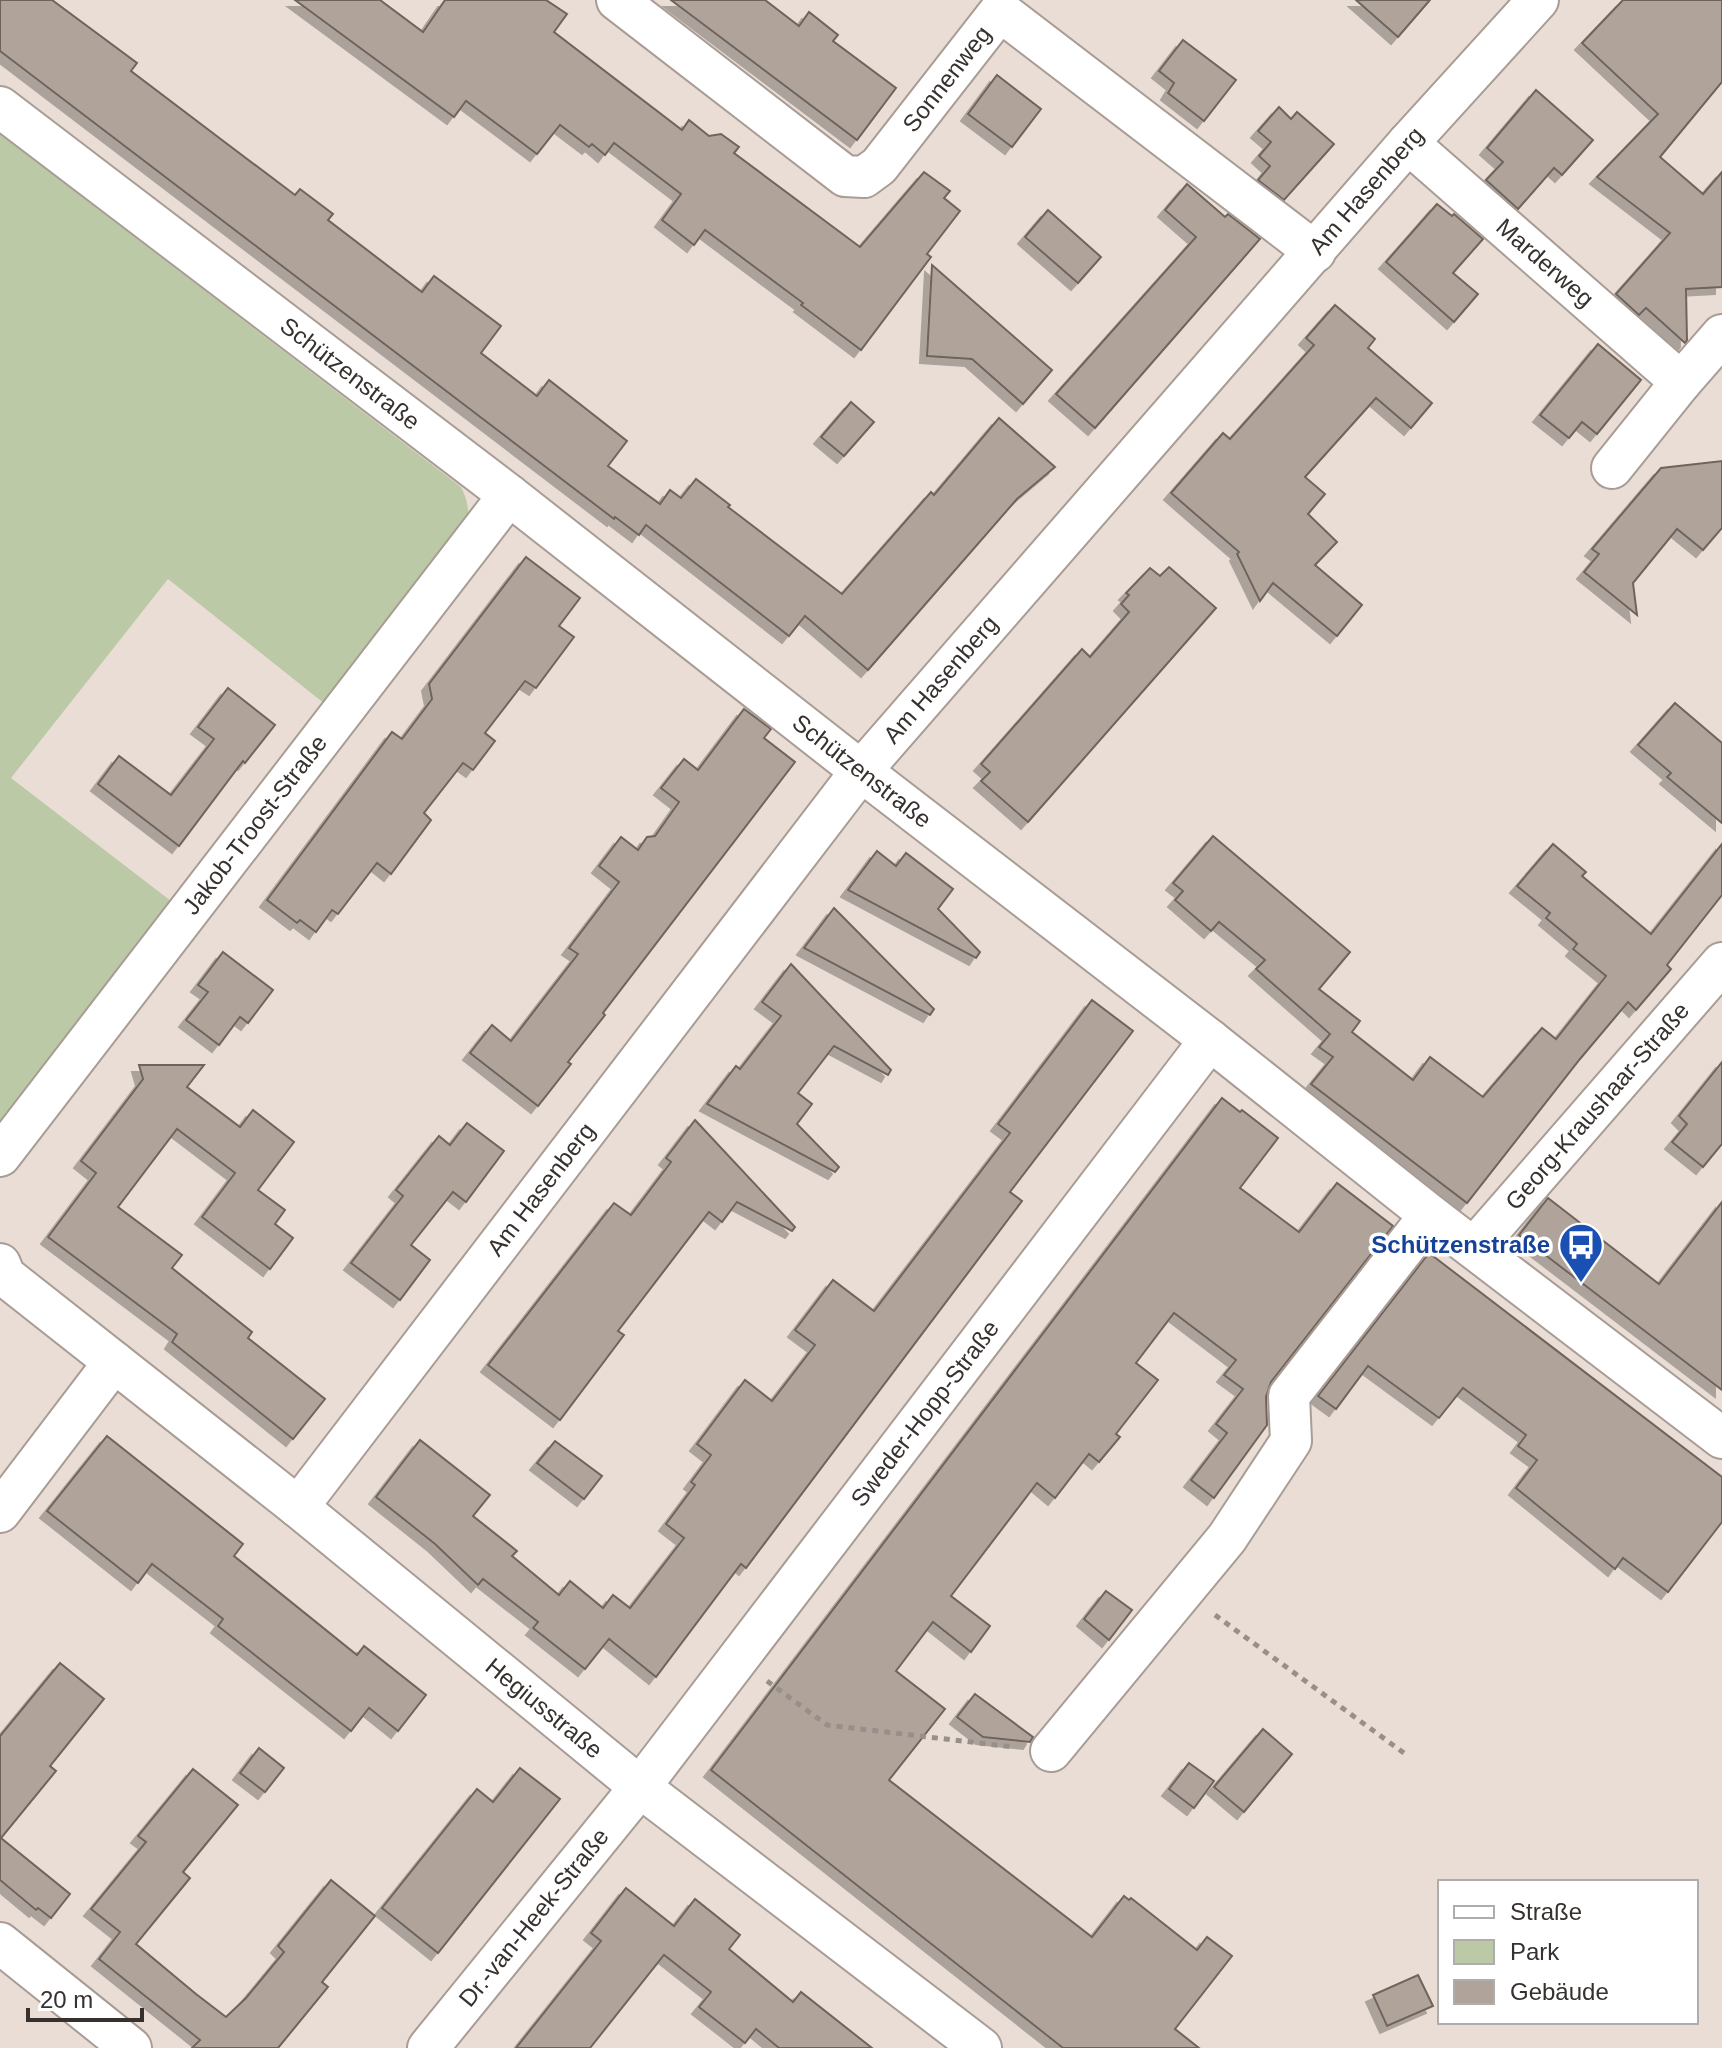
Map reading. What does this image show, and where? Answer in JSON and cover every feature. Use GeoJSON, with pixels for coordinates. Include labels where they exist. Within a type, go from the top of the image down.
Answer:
{"type":"FeatureCollection","features":[{"type":"Feature","properties":{"kind":"street","name":"Sonnenweg"},"geometry":{"type":"LineString","coordinates":[[617,0],[845,176],[864,177],[879,166],[1004,5],[1315,252]]}},
{"type":"Feature","properties":{"kind":"street","name":"Am Hasenberg"},"geometry":{"type":"LineString","coordinates":[[298,1507],[861,771],[1408,143],[1538,0]]}},
{"type":"Feature","properties":{"kind":"street","name":"Schützenstraße"},"geometry":{"type":"LineString","coordinates":[[0,107],[509,495],[1430,1215],[1722,1438]]}},
{"type":"Feature","properties":{"kind":"street","name":"Marderweg"},"geometry":{"type":"LineString","coordinates":[[1408,143],[1681,382]]}},
{"type":"Feature","properties":{"kind":"street"},"geometry":{"type":"LineString","coordinates":[[1612,468],[1722,335]]}},
{"type":"Feature","properties":{"kind":"street","name":"Jakob-Troost-Straße"},"geometry":{"type":"LineString","coordinates":[[0,1156],[509,495]]}},
{"type":"Feature","properties":{"kind":"street","name":"Georg-Kraushaar-Straße"},"geometry":{"type":"LineString","coordinates":[[1474,1248],[1722,963]]}},
{"type":"Feature","properties":{"kind":"street","name":"Sweder-Hopp-Straße"},"geometry":{"type":"LineString","coordinates":[[640,1787],[1210,1040]]}},
{"type":"Feature","properties":{"kind":"street"},"geometry":{"type":"LineString","coordinates":[[1051,1751],[1227,1538],[1291,1441],[1289,1396],[1430,1215]]}},
{"type":"Feature","properties":{"kind":"street","name":"Hegiusstraße"},"geometry":{"type":"LineString","coordinates":[[0,1264],[5,1276],[298,1507],[640,1787],[981,2048]]}},
{"type":"Feature","properties":{"kind":"street"},"geometry":{"type":"LineString","coordinates":[[0,1512],[114,1362]]}},
{"type":"Feature","properties":{"kind":"street","name":"Dr.-van-Heek-Straße"},"geometry":{"type":"LineString","coordinates":[[428,2048],[640,1787]]}},
{"type":"Feature","properties":{"kind":"street"},"geometry":{"type":"LineString","coordinates":[[0,1943],[131,2048]]}},
{"type":"Feature","properties":{"kind":"path"},"geometry":{"type":"LineString","coordinates":[[1183,1591],[1408,1756]]}},
{"type":"Feature","properties":{"kind":"path"},"geometry":{"type":"LineString","coordinates":[[737,1659],[827,1725],[1051,1751]]}},
{"type":"Feature","properties":{"kind":"green space"},"geometry":{"type":"Polygon","coordinates":[[[0,134],[461,487],[467,501],[468,526],[330,708],[168,579],[11,778],[180,908],[0,1133],[0,134]]]}},
{"type":"Feature","properties":{"kind":"building"},"geometry":{"type":"Polygon","coordinates":[[[0,0],[52,0],[137,63],[131,71],[295,195],[300,189],[333,214],[328,220],[422,292],[434,276],[501,326],[481,353],[537,396],[549,380],[627,441],[608,466],[660,504],[670,490],[681,498],[696,479],[842,594],[931,492],[934,495],[999,418],[1055,467],[1017,499],[868,670],[805,616],[789,636],[646,525],[639,535],[614,519],[0,51],[0,0]]]}},
{"type":"Feature","properties":{"kind":"building"},"geometry":{"type":"Polygon","coordinates":[[[295,0],[380,0],[423,32],[445,0],[546,0],[567,14],[554,32],[682,130],[689,120],[709,136],[721,134],[739,147],[734,153],[860,247],[924,172],[950,191],[944,198],[960,211],[927,254],[931,257],[861,350],[705,230],[694,245],[662,220],[681,194],[614,143],[605,155],[560,125],[537,154],[466,101],[454,117],[295,0]]]}},
{"type":"Feature","properties":{"kind":"building"},"geometry":{"type":"Polygon","coordinates":[[[671,0],[765,0],[799,26],[809,12],[838,35],[833,41],[896,88],[857,140],[671,0]]]}},
{"type":"Feature","properties":{"kind":"building"},"geometry":{"type":"Polygon","coordinates":[[[1356,0],[1430,0],[1398,37],[1356,0]]]}},
{"type":"Feature","properties":{"kind":"building"},"geometry":{"type":"Polygon","coordinates":[[[1623,0],[1722,0],[1722,82],[1660,157],[1703,194],[1722,172],[1722,287],[1686,289],[1685,343],[1646,308],[1639,315],[1616,294],[1670,233],[1597,177],[1658,114],[1582,43],[1623,0]]]}},
{"type":"Feature","properties":{"kind":"building"},"geometry":{"type":"Polygon","coordinates":[[[1183,40],[1236,80],[1204,121],[1168,93],[1174,83],[1159,71],[1183,40]]]}},
{"type":"Feature","properties":{"kind":"building"},"geometry":{"type":"Polygon","coordinates":[[[997,75],[1041,109],[1012,147],[968,114],[997,75]]]}},
{"type":"Feature","properties":{"kind":"building"},"geometry":{"type":"Polygon","coordinates":[[[1536,90],[1593,140],[1562,175],[1554,168],[1518,209],[1486,180],[1503,162],[1487,148],[1536,90]]]}},
{"type":"Feature","properties":{"kind":"building"},"geometry":{"type":"Polygon","coordinates":[[[1279,107],[1291,119],[1297,112],[1334,144],[1284,200],[1258,180],[1270,166],[1259,156],[1271,142],[1258,131],[1279,107]]]}},
{"type":"Feature","properties":{"kind":"building"},"geometry":{"type":"Polygon","coordinates":[[[1187,184],[1225,217],[1228,214],[1260,239],[1095,428],[1056,394],[1196,237],[1165,210],[1187,184]]]}},
{"type":"Feature","properties":{"kind":"building"},"geometry":{"type":"Polygon","coordinates":[[[1437,204],[1483,239],[1453,273],[1478,294],[1454,322],[1386,262],[1437,204]]]}},
{"type":"Feature","properties":{"kind":"building"},"geometry":{"type":"Polygon","coordinates":[[[1048,210],[1101,257],[1078,283],[1025,237],[1048,210]]]}},
{"type":"Feature","properties":{"kind":"building"},"geometry":{"type":"Polygon","coordinates":[[[932,265],[1052,370],[1023,404],[972,359],[927,356],[932,265]]]}},
{"type":"Feature","properties":{"kind":"building"},"geometry":{"type":"Polygon","coordinates":[[[1335,305],[1375,339],[1368,348],[1432,403],[1411,428],[1376,398],[1305,477],[1325,494],[1308,514],[1337,542],[1315,565],[1362,605],[1337,636],[1273,583],[1260,601],[1237,554],[1239,552],[1171,493],[1223,433],[1230,439],[1314,345],[1306,338],[1335,305]]]}},
{"type":"Feature","properties":{"kind":"building"},"geometry":{"type":"Polygon","coordinates":[[[1598,344],[1641,380],[1597,434],[1582,422],[1569,438],[1540,415],[1598,344]]]}},
{"type":"Feature","properties":{"kind":"building"},"geometry":{"type":"Polygon","coordinates":[[[851,402],[874,422],[844,456],[821,437],[851,402]]]}},
{"type":"Feature","properties":{"kind":"building"},"geometry":{"type":"Polygon","coordinates":[[[1722,461],[1722,528],[1703,550],[1677,529],[1633,583],[1637,615],[1584,572],[1599,554],[1592,549],[1661,468],[1722,461]]]}},
{"type":"Feature","properties":{"kind":"building"},"geometry":{"type":"Polygon","coordinates":[[[526,557],[580,598],[559,626],[574,637],[536,688],[525,681],[485,733],[495,741],[473,770],[463,763],[424,813],[431,820],[391,874],[377,863],[338,914],[332,910],[316,932],[300,920],[297,923],[267,900],[392,732],[402,739],[432,699],[429,684],[526,557]]]}},
{"type":"Feature","properties":{"kind":"building"},"geometry":{"type":"Polygon","coordinates":[[[1169,567],[1216,608],[1028,822],[981,781],[990,772],[981,764],[1082,649],[1090,657],[1129,612],[1121,604],[1129,595],[1126,593],[1150,568],[1160,576],[1169,567]]]}},
{"type":"Feature","properties":{"kind":"building"},"geometry":{"type":"Polygon","coordinates":[[[228,688],[275,725],[245,763],[243,761],[179,846],[98,784],[119,756],[171,795],[214,739],[198,727],[228,688]]]}},
{"type":"Feature","properties":{"kind":"building"},"geometry":{"type":"Polygon","coordinates":[[[1675,703],[1722,743],[1722,823],[1667,777],[1671,773],[1638,745],[1675,703]]]}},
{"type":"Feature","properties":{"kind":"building"},"geometry":{"type":"Polygon","coordinates":[[[744,709],[771,729],[764,738],[795,762],[603,1013],[605,1015],[568,1062],[571,1064],[538,1106],[470,1053],[492,1025],[511,1041],[578,954],[569,948],[619,882],[599,866],[621,837],[638,850],[647,837],[655,836],[679,802],[661,788],[684,759],[698,770],[744,709]]]}},
{"type":"Feature","properties":{"kind":"building"},"geometry":{"type":"Polygon","coordinates":[[[1213,836],[1350,952],[1319,989],[1360,1021],[1352,1032],[1413,1080],[1430,1057],[1483,1097],[1542,1028],[1556,1039],[1606,976],[1573,949],[1577,944],[1546,918],[1550,913],[1517,886],[1553,844],[1586,872],[1582,876],[1651,934],[1722,844],[1722,895],[1667,965],[1671,969],[1636,1010],[1628,1002],[1467,1203],[1311,1084],[1333,1057],[1319,1047],[1330,1034],[1256,969],[1265,960],[1219,922],[1211,931],[1175,900],[1183,891],[1173,883],[1213,836]]]}},
{"type":"Feature","properties":{"kind":"building"},"geometry":{"type":"Polygon","coordinates":[[[877,851],[896,866],[906,853],[953,889],[938,909],[980,952],[976,958],[848,890],[877,851]]]}},
{"type":"Feature","properties":{"kind":"building"},"geometry":{"type":"Polygon","coordinates":[[[834,908],[934,1009],[930,1015],[804,948],[834,908]]]}},
{"type":"Feature","properties":{"kind":"building"},"geometry":{"type":"Polygon","coordinates":[[[223,952],[273,990],[248,1023],[240,1017],[219,1045],[186,1020],[208,992],[198,985],[223,952]]]}},
{"type":"Feature","properties":{"kind":"building"},"geometry":{"type":"Polygon","coordinates":[[[791,964],[891,1070],[888,1075],[834,1046],[798,1093],[812,1104],[797,1124],[839,1167],[835,1172],[707,1104],[736,1066],[740,1069],[781,1016],[762,1002],[791,964]]]}},
{"type":"Feature","properties":{"kind":"building"},"geometry":{"type":"Polygon","coordinates":[[[1092,1000],[1133,1031],[1010,1192],[1022,1201],[746,1568],[741,1564],[656,1677],[609,1639],[585,1669],[533,1628],[538,1622],[483,1579],[478,1585],[435,1544],[376,1497],[420,1440],[490,1495],[473,1516],[517,1551],[512,1556],[559,1595],[570,1581],[603,1608],[613,1595],[630,1608],[684,1538],[666,1524],[695,1485],[691,1482],[711,1455],[697,1444],[745,1380],[772,1401],[815,1345],[795,1330],[833,1280],[874,1311],[1010,1133],[998,1124],[1092,1000]]]}},
{"type":"Feature","properties":{"kind":"building"},"geometry":{"type":"Polygon","coordinates":[[[1722,1062],[1722,1144],[1703,1167],[1672,1142],[1687,1124],[1679,1116],[1722,1062]]]}},
{"type":"Feature","properties":{"kind":"building"},"geometry":{"type":"Polygon","coordinates":[[[139,1065],[204,1065],[187,1087],[240,1127],[253,1110],[294,1142],[258,1190],[285,1210],[275,1224],[293,1238],[270,1269],[202,1217],[235,1173],[177,1129],[118,1207],[182,1255],[172,1268],[252,1332],[248,1338],[325,1399],[293,1439],[172,1342],[177,1334],[48,1237],[96,1173],[81,1161],[143,1079],[139,1065]]]}},
{"type":"Feature","properties":{"kind":"building"},"geometry":{"type":"Polygon","coordinates":[[[1222,1098],[1278,1138],[1240,1188],[1299,1232],[1337,1183],[1393,1226],[1271,1382],[1266,1397],[1267,1425],[1214,1498],[1191,1480],[1227,1433],[1216,1424],[1243,1389],[1224,1375],[1236,1360],[1174,1313],[1136,1363],[1158,1380],[1116,1434],[1120,1437],[1099,1462],[1089,1454],[1055,1498],[1037,1483],[951,1596],[990,1626],[971,1652],[933,1622],[896,1671],[945,1709],[889,1780],[1092,1937],[1124,1896],[1129,1900],[1131,1898],[1197,1950],[1207,1937],[1232,1956],[1175,2029],[1199,2048],[1063,2048],[711,1770],[1222,1098]]]}},
{"type":"Feature","properties":{"kind":"building"},"geometry":{"type":"Polygon","coordinates":[[[695,1120],[795,1227],[792,1231],[737,1202],[722,1222],[709,1212],[618,1331],[624,1335],[560,1420],[488,1365],[614,1203],[631,1215],[671,1162],[666,1158],[695,1120]]]}},
{"type":"Feature","properties":{"kind":"building"},"geometry":{"type":"Polygon","coordinates":[[[467,1123],[504,1151],[466,1202],[453,1192],[411,1245],[430,1260],[400,1300],[351,1263],[403,1196],[396,1190],[439,1136],[450,1145],[467,1123]]]}},
{"type":"Feature","properties":{"kind":"building"},"geometry":{"type":"Polygon","coordinates":[[[1548,1198],[1659,1284],[1722,1202],[1722,1390],[1519,1235],[1548,1198]]]}},
{"type":"Feature","properties":{"kind":"building"},"geometry":{"type":"Polygon","coordinates":[[[1429,1253],[1722,1477],[1722,1522],[1668,1592],[1623,1558],[1615,1569],[1516,1488],[1537,1460],[1518,1446],[1526,1435],[1463,1388],[1439,1418],[1368,1366],[1336,1409],[1318,1396],[1429,1253]]]}},
{"type":"Feature","properties":{"kind":"building"},"geometry":{"type":"Polygon","coordinates":[[[107,1436],[243,1544],[234,1556],[357,1655],[364,1646],[426,1695],[398,1731],[369,1708],[351,1731],[218,1626],[223,1619],[152,1564],[138,1583],[47,1511],[107,1436]]]}},
{"type":"Feature","properties":{"kind":"building"},"geometry":{"type":"Polygon","coordinates":[[[555,1441],[602,1476],[584,1499],[537,1463],[555,1441]]]}},
{"type":"Feature","properties":{"kind":"building"},"geometry":{"type":"Polygon","coordinates":[[[1106,1591],[1132,1610],[1109,1640],[1084,1619],[1106,1591]]]}},
{"type":"Feature","properties":{"kind":"building"},"geometry":{"type":"Polygon","coordinates":[[[60,1663],[104,1699],[50,1766],[56,1771],[1,1838],[70,1894],[51,1918],[38,1908],[36,1910],[0,1880],[0,1736],[60,1663]]]}},
{"type":"Feature","properties":{"kind":"building"},"geometry":{"type":"Polygon","coordinates":[[[975,1694],[1033,1737],[1030,1742],[983,1737],[957,1717],[975,1694]]]}},
{"type":"Feature","properties":{"kind":"building"},"geometry":{"type":"Polygon","coordinates":[[[1263,1729],[1292,1754],[1244,1812],[1214,1787],[1263,1729]]]}},
{"type":"Feature","properties":{"kind":"building"},"geometry":{"type":"Polygon","coordinates":[[[259,1748],[284,1768],[265,1792],[240,1773],[259,1748]]]}},
{"type":"Feature","properties":{"kind":"building"},"geometry":{"type":"Polygon","coordinates":[[[1189,1763],[1214,1781],[1194,1808],[1169,1789],[1189,1763]]]}},
{"type":"Feature","properties":{"kind":"building"},"geometry":{"type":"Polygon","coordinates":[[[520,1768],[560,1799],[438,1953],[382,1908],[477,1789],[493,1802],[520,1768]]]}},
{"type":"Feature","properties":{"kind":"building"},"geometry":{"type":"Polygon","coordinates":[[[193,1769],[238,1805],[183,1872],[190,1878],[136,1944],[196,1994],[226,2017],[284,1952],[278,1946],[331,1880],[375,1916],[322,1982],[328,1987],[278,2048],[192,2048],[200,2040],[99,1959],[120,1932],[91,1909],[146,1842],[138,1836],[193,1769]]]}},
{"type":"Feature","properties":{"kind":"building"},"geometry":{"type":"Polygon","coordinates":[[[626,1888],[674,1926],[695,1899],[740,1935],[729,1949],[793,2002],[801,1992],[872,2048],[779,2048],[756,2029],[745,2043],[699,2007],[711,1992],[664,1955],[590,2048],[516,2048],[601,1941],[591,1933],[626,1888]]]}},
{"type":"Feature","properties":{"kind":"building"},"geometry":{"type":"Polygon","coordinates":[[[1418,1975],[1433,2006],[1387,2026],[1373,1995],[1418,1975]]]}},
{"type":"Feature","properties":{"kind":"place","name":"Schützenstraße"},"geometry":{"type":"Point","coordinates":[1581,1284]}}]}
